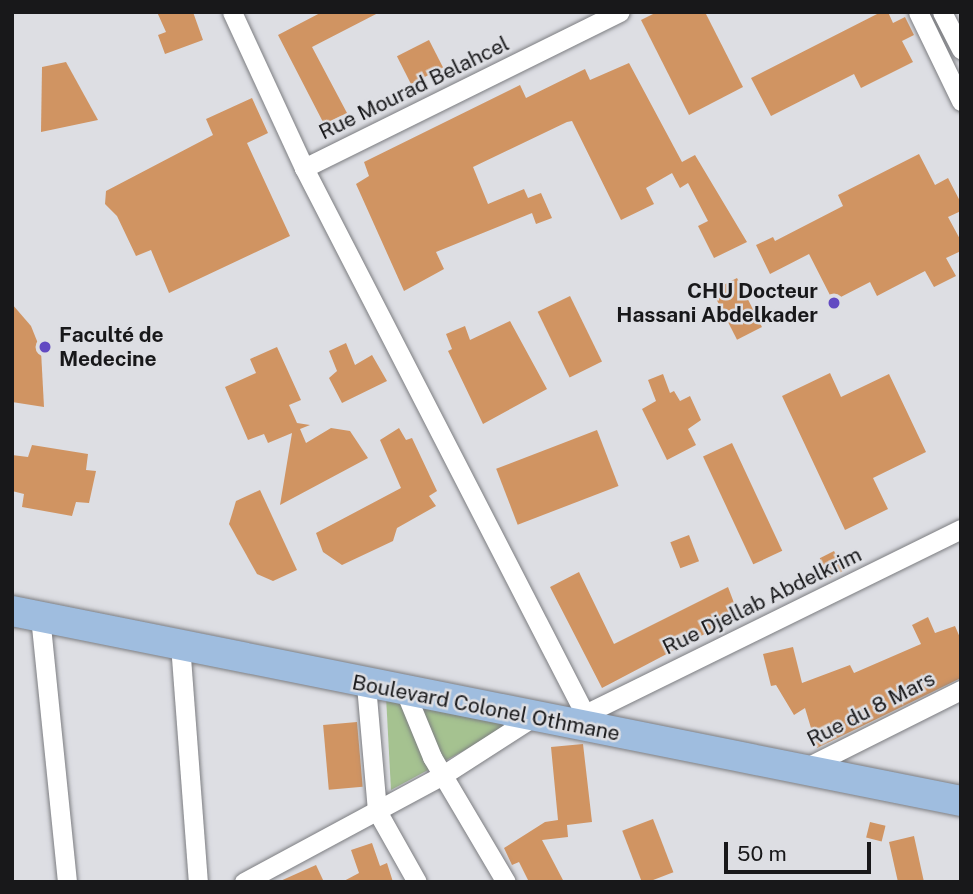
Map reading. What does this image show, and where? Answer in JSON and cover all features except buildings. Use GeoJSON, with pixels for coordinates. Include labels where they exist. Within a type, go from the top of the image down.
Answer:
{"type":"FeatureCollection","features":[{"type":"Feature","properties":{"kind":"main road","name":"Boulevard Colonel Othmane"},"geometry":{"type":"LineString","coordinates":[[26,613],[366,685],[404,689],[535,716],[587,722],[961,801]]}},
{"type":"Feature","properties":{"kind":"street"},"geometry":{"type":"LineString","coordinates":[[232,12],[304,168],[587,722]]}},
{"type":"Feature","properties":{"kind":"street","name":"Rue Mourad Belahcel"},"geometry":{"type":"LineString","coordinates":[[304,168],[619,12]]}},
{"type":"Feature","properties":{"kind":"street"},"geometry":{"type":"LineString","coordinates":[[918,12],[961,101]]}},
{"type":"Feature","properties":{"kind":"street"},"geometry":{"type":"LineString","coordinates":[[943,12],[961,49]]}},
{"type":"Feature","properties":{"kind":"street","name":"Rue Djellab Abdelkrim"},"geometry":{"type":"LineString","coordinates":[[587,722],[961,529]]}},
{"type":"Feature","properties":{"kind":"street"},"geometry":{"type":"LineString","coordinates":[[26,613],[67,882]]}},
{"type":"Feature","properties":{"kind":"street"},"geometry":{"type":"LineString","coordinates":[[180,644],[198,882]]}},
{"type":"Feature","properties":{"kind":"street"},"geometry":{"type":"LineString","coordinates":[[366,685],[377,811],[417,882]]}},
{"type":"Feature","properties":{"kind":"street"},"geometry":{"type":"LineString","coordinates":[[404,689],[443,775],[506,882]]}},
{"type":"Feature","properties":{"kind":"street","name":"Rue du 8 Mars"},"geometry":{"type":"LineString","coordinates":[[803,769],[961,690]]}},
{"type":"Feature","properties":{"kind":"street"},"geometry":{"type":"LineString","coordinates":[[244,882],[265,877],[443,775],[535,716]]}},
{"type":"Feature","properties":{"kind":"green space"},"geometry":{"type":"Polygon","coordinates":[[[386,696],[515,723],[391,790],[386,696]]]}},
{"type":"Feature","properties":{"kind":"place","name":"CHU Docteur Hassani Abdelkader"},"geometry":{"type":"Point","coordinates":[834,303]}},
{"type":"Feature","properties":{"kind":"place","name":"Faculté de Medecine"},"geometry":{"type":"Point","coordinates":[45,347]}}]}
